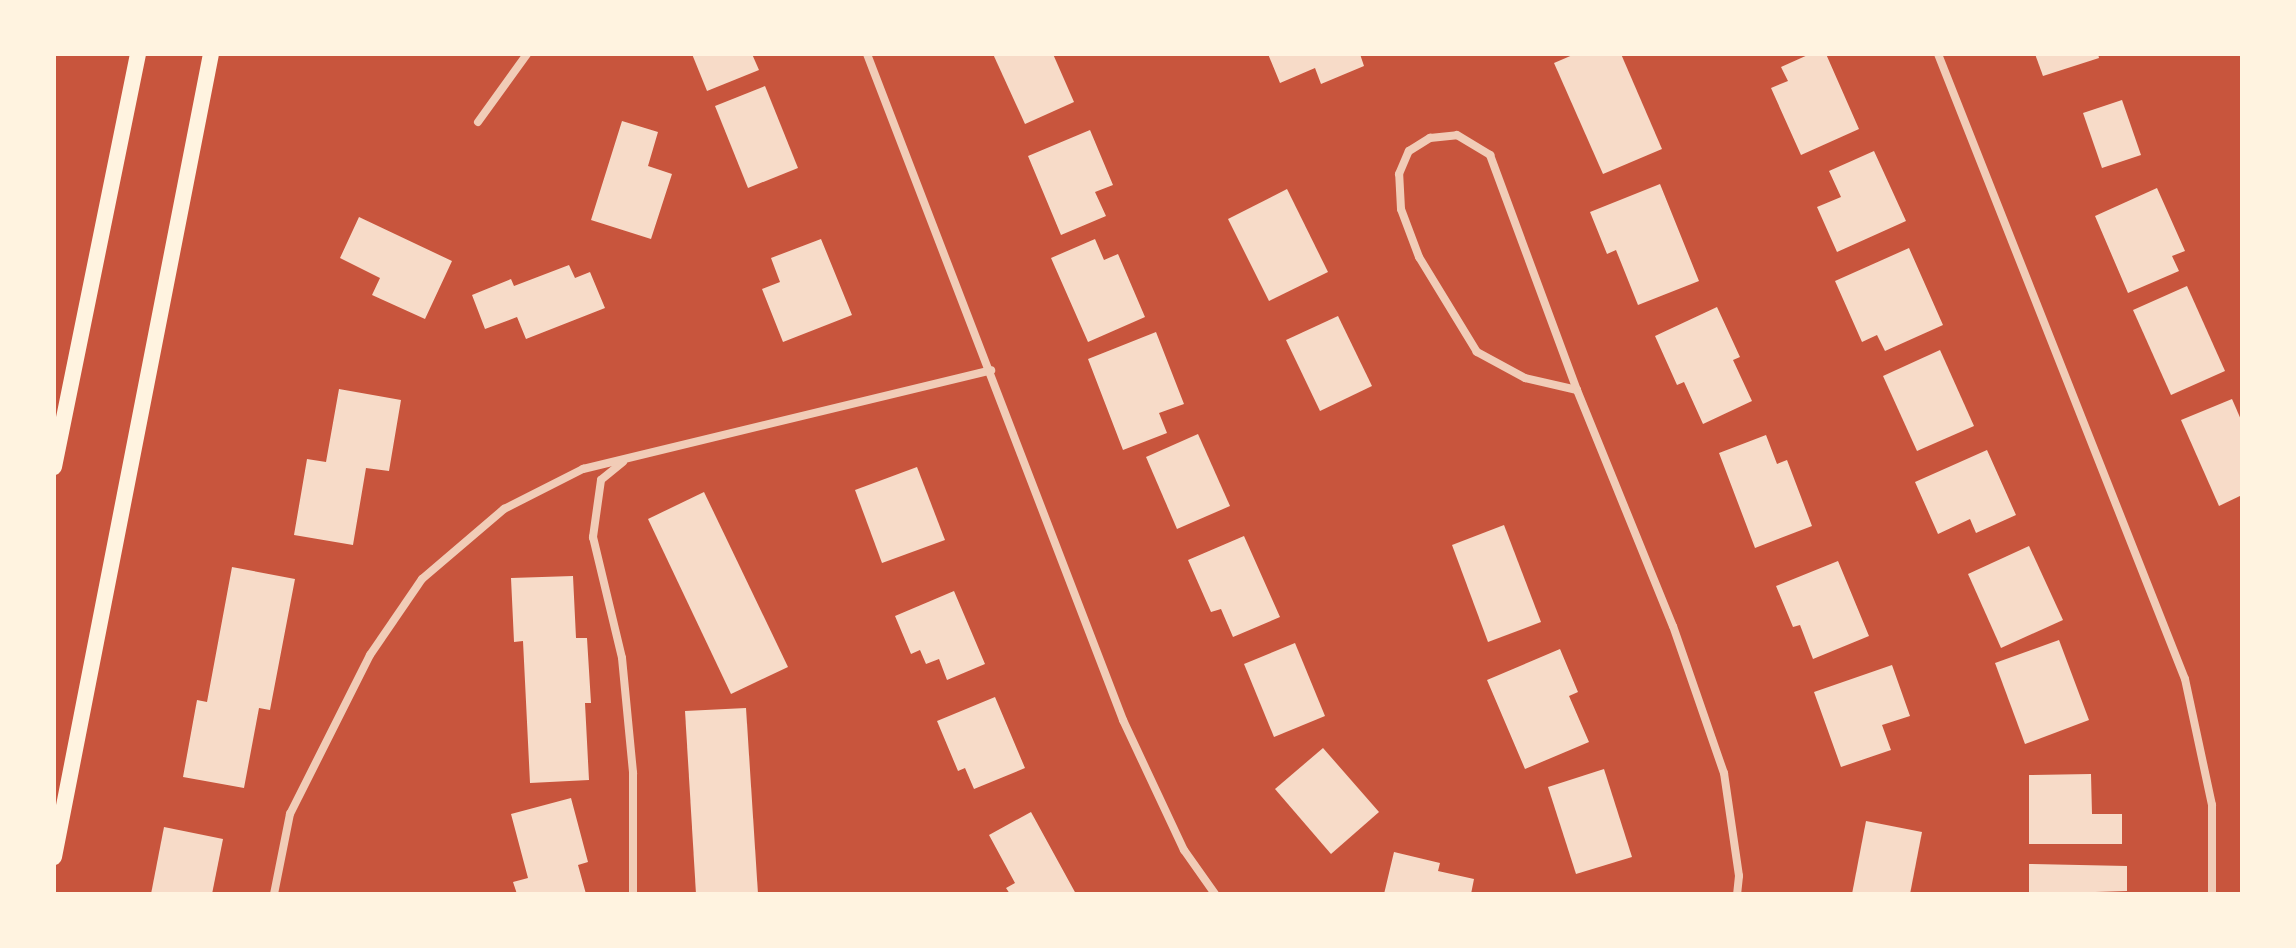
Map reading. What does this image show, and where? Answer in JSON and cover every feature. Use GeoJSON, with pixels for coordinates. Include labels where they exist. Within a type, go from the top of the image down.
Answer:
{"type":"FeatureCollection","features":[{"type":"Feature","properties":{"kind":"main road"},"geometry":{"type":"LineString","coordinates":[[54,467],[138,54]]}},
{"type":"Feature","properties":{"kind":"main road"},"geometry":{"type":"LineString","coordinates":[[54,857],[211,54]]}},
{"type":"Feature","properties":{"kind":"street"},"geometry":{"type":"LineString","coordinates":[[478,122],[527,54]]}},
{"type":"Feature","properties":{"kind":"street"},"geometry":{"type":"LineString","coordinates":[[867,54],[1123,720],[1184,850],[1215,894]]}},
{"type":"Feature","properties":{"kind":"street"},"geometry":{"type":"LineString","coordinates":[[1938,54],[2185,679],[2212,805],[2212,894]]}},
{"type":"Feature","properties":{"kind":"street"},"geometry":{"type":"LineString","coordinates":[[1577,390],[1525,378],[1477,352],[1419,257],[1401,209],[1399,174],[1409,151],[1430,138],[1457,135],[1490,155],[1577,390],[1673,626],[1724,773],[1739,876],[1737,894]]}},
{"type":"Feature","properties":{"kind":"street"},"geometry":{"type":"LineString","coordinates":[[274,894],[290,814],[370,655],[422,579],[504,509],[583,469],[991,370]]}},
{"type":"Feature","properties":{"kind":"street"},"geometry":{"type":"LineString","coordinates":[[626,459],[601,480],[593,537],[622,658],[633,773],[633,894]]}},
{"type":"Feature","properties":{"kind":"building"},"geometry":{"type":"Polygon","coordinates":[[[692,54],[752,54],[759,70],[707,91],[692,54]]]}},
{"type":"Feature","properties":{"kind":"building"},"geometry":{"type":"Polygon","coordinates":[[[993,54],[1053,54],[1074,102],[1025,124],[993,54]]]}},
{"type":"Feature","properties":{"kind":"building"},"geometry":{"type":"Polygon","coordinates":[[[1268,54],[1360,54],[1364,66],[1321,84],[1315,68],[1280,83],[1268,54]]]}},
{"type":"Feature","properties":{"kind":"building"},"geometry":{"type":"Polygon","coordinates":[[[1575,54],[1621,54],[1662,149],[1603,174],[1554,63],[1575,54]]]}},
{"type":"Feature","properties":{"kind":"building"},"geometry":{"type":"Polygon","coordinates":[[[1810,54],[1826,54],[1859,129],[1801,155],[1771,88],[1788,81],[1781,67],[1810,54]]]}},
{"type":"Feature","properties":{"kind":"building"},"geometry":{"type":"Polygon","coordinates":[[[2035,54],[2098,54],[2099,58],[2043,76],[2035,54]]]}},
{"type":"Feature","properties":{"kind":"building"},"geometry":{"type":"Polygon","coordinates":[[[765,86],[798,168],[748,188],[715,106],[765,86]]]}},
{"type":"Feature","properties":{"kind":"building"},"geometry":{"type":"Polygon","coordinates":[[[2122,100],[2141,155],[2102,168],[2083,113],[2122,100]]]}},
{"type":"Feature","properties":{"kind":"building"},"geometry":{"type":"Polygon","coordinates":[[[622,121],[658,132],[648,166],[672,174],[651,239],[591,220],[622,121]]]}},
{"type":"Feature","properties":{"kind":"building"},"geometry":{"type":"Polygon","coordinates":[[[1090,130],[1113,185],[1095,192],[1106,216],[1061,235],[1028,156],[1090,130]]]}},
{"type":"Feature","properties":{"kind":"building"},"geometry":{"type":"Polygon","coordinates":[[[1874,151],[1906,221],[1837,252],[1817,207],[1841,197],[1829,171],[1874,151]]]}},
{"type":"Feature","properties":{"kind":"building"},"geometry":{"type":"Polygon","coordinates":[[[1660,184],[1699,281],[1638,305],[1616,250],[1607,254],[1590,212],[1660,184]]]}},
{"type":"Feature","properties":{"kind":"building"},"geometry":{"type":"Polygon","coordinates":[[[2157,188],[2185,251],[2172,256],[2179,271],[2128,293],[2095,216],[2157,188]]]}},
{"type":"Feature","properties":{"kind":"building"},"geometry":{"type":"Polygon","coordinates":[[[1287,189],[1328,272],[1269,301],[1228,219],[1287,189]]]}},
{"type":"Feature","properties":{"kind":"building"},"geometry":{"type":"Polygon","coordinates":[[[359,217],[452,261],[425,319],[372,295],[380,278],[340,258],[359,217]]]}},
{"type":"Feature","properties":{"kind":"building"},"geometry":{"type":"Polygon","coordinates":[[[821,239],[852,315],[783,342],[762,289],[780,282],[771,258],[821,239]]]}},
{"type":"Feature","properties":{"kind":"building"},"geometry":{"type":"Polygon","coordinates":[[[1095,239],[1104,260],[1118,254],[1145,317],[1088,342],[1051,258],[1095,239]]]}},
{"type":"Feature","properties":{"kind":"building"},"geometry":{"type":"Polygon","coordinates":[[[1909,248],[1943,325],[1885,351],[1877,335],[1862,342],[1835,281],[1909,248]]]}},
{"type":"Feature","properties":{"kind":"building"},"geometry":{"type":"Polygon","coordinates":[[[569,265],[575,278],[590,272],[605,308],[526,339],[517,317],[485,329],[472,295],[511,279],[514,286],[569,265]]]}},
{"type":"Feature","properties":{"kind":"building"},"geometry":{"type":"Polygon","coordinates":[[[2187,286],[2225,371],[2171,395],[2133,310],[2187,286]]]}},
{"type":"Feature","properties":{"kind":"building"},"geometry":{"type":"Polygon","coordinates":[[[1717,307],[1740,357],[1733,360],[1752,401],[1703,424],[1684,382],[1677,385],[1655,336],[1717,307]]]}},
{"type":"Feature","properties":{"kind":"building"},"geometry":{"type":"Polygon","coordinates":[[[1338,316],[1372,386],[1320,411],[1286,340],[1338,316]]]}},
{"type":"Feature","properties":{"kind":"building"},"geometry":{"type":"Polygon","coordinates":[[[1156,332],[1184,404],[1159,413],[1167,433],[1123,450],[1088,359],[1156,332]]]}},
{"type":"Feature","properties":{"kind":"building"},"geometry":{"type":"Polygon","coordinates":[[[1940,350],[1974,426],[1917,451],[1883,376],[1940,350]]]}},
{"type":"Feature","properties":{"kind":"building"},"geometry":{"type":"Polygon","coordinates":[[[339,389],[401,400],[389,471],[366,468],[353,545],[294,535],[307,459],[326,462],[339,389]]]}},
{"type":"Feature","properties":{"kind":"building"},"geometry":{"type":"Polygon","coordinates":[[[2232,399],[2242,422],[2242,495],[2219,506],[2181,420],[2232,399]]]}},
{"type":"Feature","properties":{"kind":"building"},"geometry":{"type":"Polygon","coordinates":[[[1198,434],[1230,506],[1177,529],[1146,457],[1198,434]]]}},
{"type":"Feature","properties":{"kind":"building"},"geometry":{"type":"Polygon","coordinates":[[[1766,435],[1777,464],[1787,460],[1812,526],[1755,548],[1719,453],[1766,435]]]}},
{"type":"Feature","properties":{"kind":"building"},"geometry":{"type":"Polygon","coordinates":[[[1987,450],[2016,515],[1976,533],[1970,519],[1938,534],[1915,482],[1987,450]]]}},
{"type":"Feature","properties":{"kind":"building"},"geometry":{"type":"Polygon","coordinates":[[[917,467],[945,540],[882,563],[855,490],[917,467]]]}},
{"type":"Feature","properties":{"kind":"building"},"geometry":{"type":"Polygon","coordinates":[[[704,492],[788,667],[731,694],[648,519],[704,492]]]}},
{"type":"Feature","properties":{"kind":"building"},"geometry":{"type":"Polygon","coordinates":[[[1504,525],[1541,622],[1488,642],[1452,545],[1504,525]]]}},
{"type":"Feature","properties":{"kind":"building"},"geometry":{"type":"Polygon","coordinates":[[[1244,536],[1280,617],[1233,637],[1221,609],[1211,612],[1188,560],[1244,536]]]}},
{"type":"Feature","properties":{"kind":"building"},"geometry":{"type":"Polygon","coordinates":[[[2029,546],[2063,620],[2001,648],[1968,574],[2029,546]]]}},
{"type":"Feature","properties":{"kind":"building"},"geometry":{"type":"Polygon","coordinates":[[[1838,561],[1869,636],[1813,659],[1800,625],[1793,627],[1776,586],[1838,561]]]}},
{"type":"Feature","properties":{"kind":"building"},"geometry":{"type":"Polygon","coordinates":[[[232,567],[295,579],[270,710],[259,708],[244,788],[183,777],[197,700],[207,702],[232,567]]]}},
{"type":"Feature","properties":{"kind":"building"},"geometry":{"type":"Polygon","coordinates":[[[573,576],[576,638],[587,638],[591,703],[585,703],[589,780],[530,783],[523,641],[514,642],[511,578],[573,576]]]}},
{"type":"Feature","properties":{"kind":"building"},"geometry":{"type":"Polygon","coordinates":[[[954,591],[985,664],[947,680],[939,659],[926,664],[920,650],[911,654],[895,616],[954,591]]]}},
{"type":"Feature","properties":{"kind":"building"},"geometry":{"type":"Polygon","coordinates":[[[2059,640],[2089,720],[2025,744],[1995,663],[2059,640]]]}},
{"type":"Feature","properties":{"kind":"building"},"geometry":{"type":"Polygon","coordinates":[[[1295,643],[1325,716],[1274,737],[1244,664],[1295,643]]]}},
{"type":"Feature","properties":{"kind":"building"},"geometry":{"type":"Polygon","coordinates":[[[1560,649],[1578,692],[1569,696],[1589,742],[1525,769],[1487,680],[1560,649]]]}},
{"type":"Feature","properties":{"kind":"building"},"geometry":{"type":"Polygon","coordinates":[[[1892,665],[1910,716],[1882,725],[1891,750],[1841,767],[1814,692],[1892,665]]]}},
{"type":"Feature","properties":{"kind":"building"},"geometry":{"type":"Polygon","coordinates":[[[995,697],[1025,768],[974,789],[965,768],[958,771],[937,721],[995,697]]]}},
{"type":"Feature","properties":{"kind":"building"},"geometry":{"type":"Polygon","coordinates":[[[746,708],[758,894],[696,894],[685,711],[746,708]]]}},
{"type":"Feature","properties":{"kind":"building"},"geometry":{"type":"Polygon","coordinates":[[[1323,748],[1379,812],[1331,854],[1275,789],[1323,748]]]}},
{"type":"Feature","properties":{"kind":"building"},"geometry":{"type":"Polygon","coordinates":[[[1604,769],[1632,857],[1576,874],[1548,787],[1604,769]]]}},
{"type":"Feature","properties":{"kind":"building"},"geometry":{"type":"Polygon","coordinates":[[[2091,774],[2092,814],[2122,814],[2122,844],[2029,844],[2029,775],[2091,774]]]}},
{"type":"Feature","properties":{"kind":"building"},"geometry":{"type":"Polygon","coordinates":[[[571,798],[588,862],[578,865],[586,894],[517,894],[513,882],[528,878],[511,814],[571,798]]]}},
{"type":"Feature","properties":{"kind":"building"},"geometry":{"type":"Polygon","coordinates":[[[1031,812],[1076,894],[1010,894],[1006,888],[1015,883],[989,835],[1031,812]]]}},
{"type":"Feature","properties":{"kind":"building"},"geometry":{"type":"Polygon","coordinates":[[[1866,821],[1922,832],[1910,894],[1852,894],[1866,821]]]}},
{"type":"Feature","properties":{"kind":"building"},"geometry":{"type":"Polygon","coordinates":[[[164,827],[223,839],[212,894],[151,894],[164,827]]]}},
{"type":"Feature","properties":{"kind":"building"},"geometry":{"type":"Polygon","coordinates":[[[1394,852],[1440,863],[1438,871],[1474,879],[1471,894],[1384,894],[1394,852]]]}},
{"type":"Feature","properties":{"kind":"building"},"geometry":{"type":"Polygon","coordinates":[[[2029,864],[2127,866],[2127,891],[2029,894],[2029,864]]]}}]}
